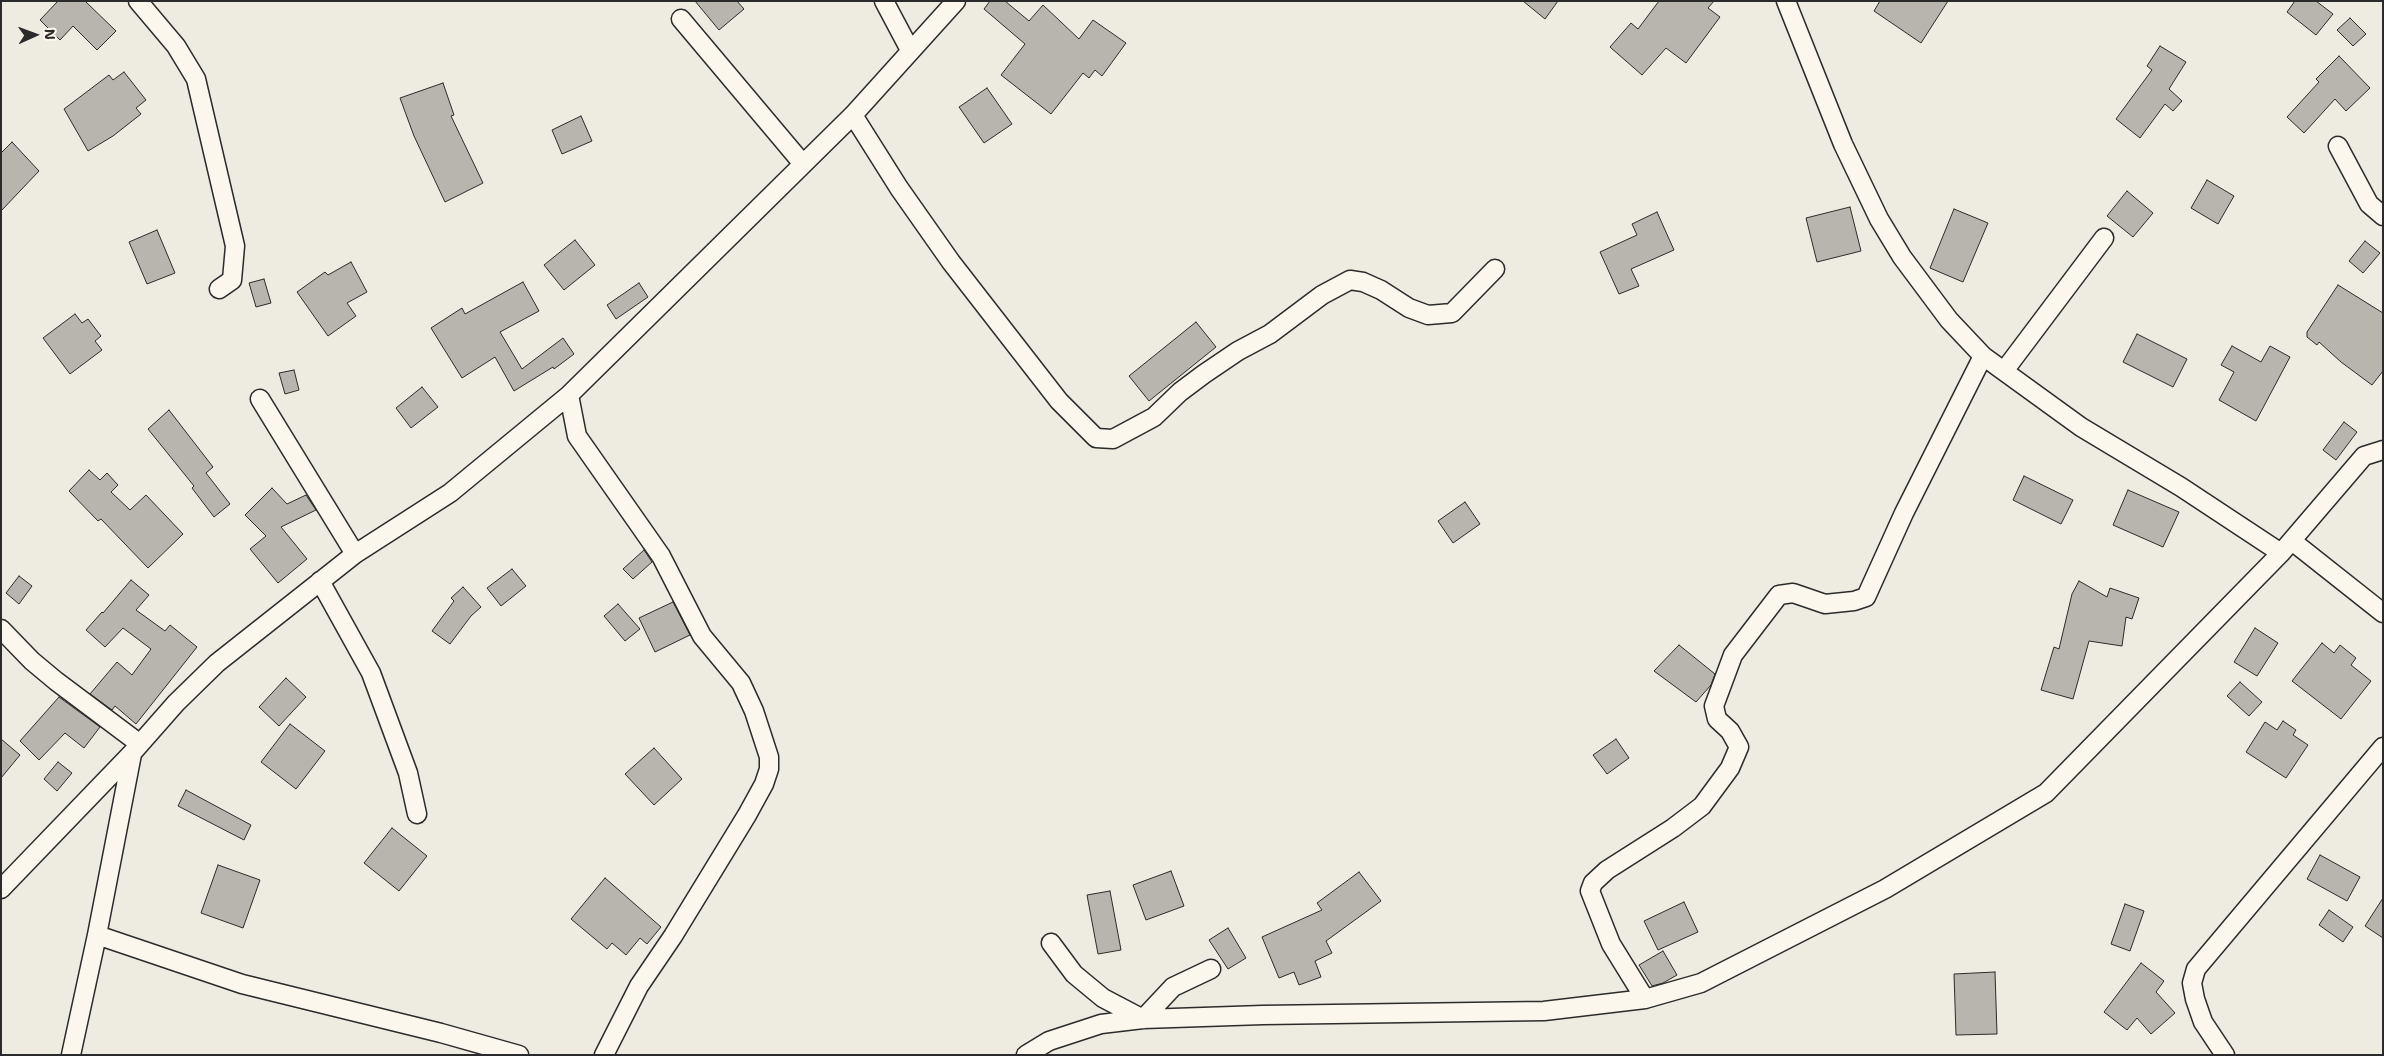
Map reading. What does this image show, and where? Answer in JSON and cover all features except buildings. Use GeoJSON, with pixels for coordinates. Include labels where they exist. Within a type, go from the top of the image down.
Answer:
{"type":"FeatureCollection","features":[{"type":"Feature","properties":{"kind":"street"},"geometry":{"type":"LineString","coordinates":[[138,1],[176,46],[196,79],[236,246],[232,280],[219,289]]}},
{"type":"Feature","properties":{"kind":"street"},"geometry":{"type":"LineString","coordinates":[[884,1],[910,50]]}},
{"type":"Feature","properties":{"kind":"street"},"geometry":{"type":"LineString","coordinates":[[1,889],[136,748],[176,703],[217,663],[355,554],[450,493],[569,395],[853,115],[956,1]]}},
{"type":"Feature","properties":{"kind":"street"},"geometry":{"type":"LineString","coordinates":[[1786,1],[1840,135],[1879,219],[1902,257],[1950,320],[1983,356],[2081,427],[2286,547],[2383,613]]}},
{"type":"Feature","properties":{"kind":"street"},"geometry":{"type":"LineString","coordinates":[[681,19],[804,164]]}},
{"type":"Feature","properties":{"kind":"street"},"geometry":{"type":"LineString","coordinates":[[853,115],[899,188],[951,262],[1059,401],[1096,438],[1113,440],[1154,417],[1180,392],[1238,350],[1270,334],[1322,295],[1350,280],[1363,282],[1381,290],[1409,308],[1428,315],[1452,313],[1496,269]]}},
{"type":"Feature","properties":{"kind":"street"},"geometry":{"type":"LineString","coordinates":[[2338,146],[2369,204],[2383,216]]}},
{"type":"Feature","properties":{"kind":"street"},"geometry":{"type":"LineString","coordinates":[[2004,371],[2104,238]]}},
{"type":"Feature","properties":{"kind":"street"},"geometry":{"type":"LineString","coordinates":[[1645,999],[1611,944],[1590,891],[1593,883],[1607,870],[1673,828],[1702,806],[1730,768],[1739,747],[1730,731],[1717,719],[1714,706],[1733,655],[1779,595],[1793,593],[1825,604],[1854,601],[1866,596],[1904,513],[1983,356]]}},
{"type":"Feature","properties":{"kind":"street"},"geometry":{"type":"LineString","coordinates":[[569,395],[578,436],[661,556],[702,636],[741,683],[754,711],[769,757],[769,769],[764,784],[747,816],[674,936],[639,986],[604,1055]]}},
{"type":"Feature","properties":{"kind":"street"},"geometry":{"type":"LineString","coordinates":[[260,399],[355,554]]}},
{"type":"Feature","properties":{"kind":"street"},"geometry":{"type":"LineString","coordinates":[[1026,1055],[1049,1041],[1100,1024],[1143,1019],[1263,1015],[1544,1011],[1645,999],[1701,983],[1885,889],[2046,793],[2286,547],[2364,456],[2383,450]]}},
{"type":"Feature","properties":{"kind":"street"},"geometry":{"type":"LineString","coordinates":[[320,581],[371,673],[408,773],[417,814]]}},
{"type":"Feature","properties":{"kind":"street"},"geometry":{"type":"LineString","coordinates":[[1,629],[32,661],[136,748]]}},
{"type":"Feature","properties":{"kind":"street"},"geometry":{"type":"LineString","coordinates":[[2225,1055],[2203,1022],[2194,999],[2192,983],[2196,969],[2383,747]]}},
{"type":"Feature","properties":{"kind":"street"},"geometry":{"type":"LineString","coordinates":[[71,1055],[136,748]]}},
{"type":"Feature","properties":{"kind":"street"},"geometry":{"type":"LineString","coordinates":[[97,934],[242,984],[441,1033],[519,1055]]}},
{"type":"Feature","properties":{"kind":"street"},"geometry":{"type":"LineString","coordinates":[[1051,943],[1074,974],[1103,998],[1143,1019]]}},
{"type":"Feature","properties":{"kind":"street"},"geometry":{"type":"LineString","coordinates":[[1143,1019],[1173,988],[1211,969]]}}]}
